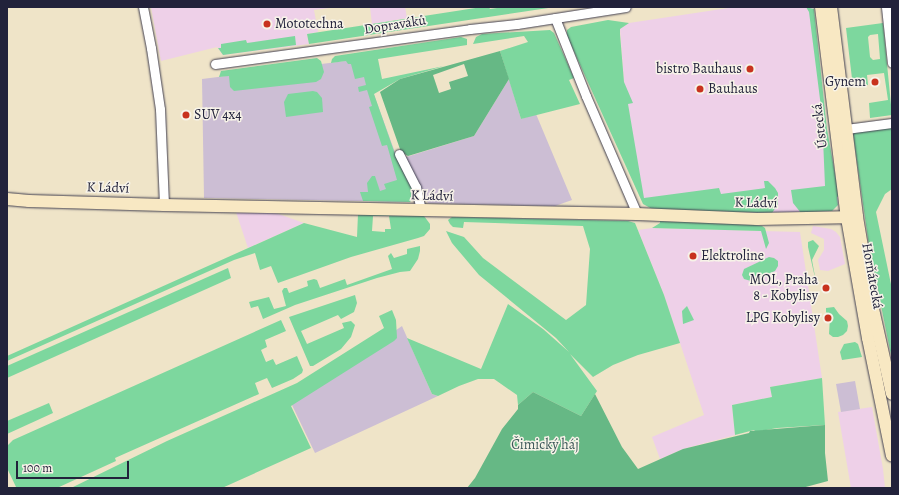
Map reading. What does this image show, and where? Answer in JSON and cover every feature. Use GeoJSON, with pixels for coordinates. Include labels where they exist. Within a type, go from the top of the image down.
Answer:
{"type":"FeatureCollection","features":[{"type":"Feature","properties":{"kind":"street"},"geometry":{"type":"LineString","coordinates":[[144,7],[160,109],[164,205]]}},
{"type":"Feature","properties":{"kind":"street","name":"Dopraváků"},"geometry":{"type":"LineString","coordinates":[[215,64],[626,7]]}},
{"type":"Feature","properties":{"kind":"street","name":"Ústecká"},"geometry":{"type":"LineString","coordinates":[[821,7],[852,218]]}},
{"type":"Feature","properties":{"kind":"street","name":"Ústecká"},"geometry":{"type":"LineString","coordinates":[[831,7],[846,129],[852,218]]}},
{"type":"Feature","properties":{"kind":"street"},"geometry":{"type":"LineString","coordinates":[[888,11],[892,63]]}},
{"type":"Feature","properties":{"kind":"street"},"geometry":{"type":"LineString","coordinates":[[554,18],[637,214]]}},
{"type":"Feature","properties":{"kind":"street"},"geometry":{"type":"LineString","coordinates":[[846,129],[892,123]]}},
{"type":"Feature","properties":{"kind":"street"},"geometry":{"type":"LineString","coordinates":[[399,154],[416,187],[421,210]]}},
{"type":"Feature","properties":{"kind":"street","name":"K Ládví"},"geometry":{"type":"LineString","coordinates":[[7,199],[164,205],[637,214],[757,219],[852,218]]}},
{"type":"Feature","properties":{"kind":"street","name":"Horňátecká"},"geometry":{"type":"LineString","coordinates":[[852,218],[892,394]]}},
{"type":"Feature","properties":{"kind":"street","name":"Horňátecká"},"geometry":{"type":"LineString","coordinates":[[852,218],[868,338],[892,449]]}},
{"type":"Feature","properties":{"kind":"shaded area"},"geometry":{"type":"Polygon","coordinates":[[[151,7],[337,7],[314,10],[318,32],[307,34],[309,44],[223,55],[217,47],[161,61],[151,7]]]}},
{"type":"Feature","properties":{"kind":"shaded area"},"geometry":{"type":"Polygon","coordinates":[[[370,7],[405,7],[407,18],[372,24],[370,7]]]}},
{"type":"Feature","properties":{"kind":"shaded area"},"geometry":{"type":"Polygon","coordinates":[[[735,7],[813,7],[827,129],[839,196],[838,205],[832,211],[772,213],[654,210],[643,198],[624,82],[620,29],[629,23],[735,7]]]}},
{"type":"Feature","properties":{"kind":"shaded area"},"geometry":{"type":"Polygon","coordinates":[[[361,59],[412,199],[410,202],[204,198],[202,79],[361,59]]]}},
{"type":"Feature","properties":{"kind":"shaded area"},"geometry":{"type":"Polygon","coordinates":[[[509,79],[521,119],[536,114],[572,200],[555,206],[428,203],[403,158],[474,136],[509,79]]]}},
{"type":"Feature","properties":{"kind":"shaded area"},"geometry":{"type":"Polygon","coordinates":[[[236,212],[273,212],[304,223],[248,248],[236,212]]]}},
{"type":"Feature","properties":{"kind":"shaded area"},"geometry":{"type":"Polygon","coordinates":[[[813,226],[831,229],[836,232],[840,237],[845,264],[828,271],[820,270],[818,260],[824,250],[824,239],[811,233],[813,226]]]}},
{"type":"Feature","properties":{"kind":"shaded area"},"geometry":{"type":"Polygon","coordinates":[[[652,228],[800,232],[822,378],[770,387],[772,397],[732,405],[735,435],[683,449],[660,459],[652,437],[704,415],[664,295],[638,230],[652,228]]]}},
{"type":"Feature","properties":{"kind":"shaded area"},"geometry":{"type":"Polygon","coordinates":[[[402,326],[432,394],[438,396],[315,453],[291,403],[402,326]]]}},
{"type":"Feature","properties":{"kind":"shaded area"},"geometry":{"type":"Polygon","coordinates":[[[855,381],[860,409],[841,412],[836,384],[855,381]]]}},
{"type":"Feature","properties":{"kind":"shaded area"},"geometry":{"type":"Polygon","coordinates":[[[872,407],[885,488],[851,488],[838,412],[872,407]]]}},
{"type":"Feature","properties":{"kind":"green space"},"geometry":{"type":"Polygon","coordinates":[[[489,7],[490,9],[504,7],[555,7],[309,44],[307,34],[489,7]]]}},
{"type":"Feature","properties":{"kind":"green space"},"geometry":{"type":"Polygon","coordinates":[[[806,7],[814,9],[827,129],[839,196],[837,197],[838,205],[832,211],[801,213],[793,203],[791,190],[825,186],[822,115],[809,12],[806,7]]]}},
{"type":"Feature","properties":{"kind":"green space"},"geometry":{"type":"Polygon","coordinates":[[[608,20],[629,23],[620,29],[624,82],[633,103],[628,104],[644,198],[719,188],[721,194],[765,188],[764,181],[768,181],[778,193],[778,204],[772,213],[654,210],[643,204],[567,36],[567,30],[571,27],[608,20]]]}},
{"type":"Feature","properties":{"kind":"green space"},"geometry":{"type":"Polygon","coordinates":[[[883,23],[892,115],[870,118],[869,103],[888,100],[884,73],[867,75],[868,85],[853,87],[846,28],[883,23]],[[878,34],[870,35],[868,37],[870,57],[873,60],[880,59],[878,34]]]}},
{"type":"Feature","properties":{"kind":"green space"},"geometry":{"type":"Polygon","coordinates":[[[550,30],[554,33],[574,78],[569,80],[580,104],[521,119],[500,51],[528,42],[524,36],[473,44],[476,37],[482,34],[550,30]]]}},
{"type":"Feature","properties":{"kind":"green space"},"geometry":{"type":"Polygon","coordinates":[[[295,36],[296,45],[223,55],[218,48],[221,48],[221,44],[246,40],[247,43],[295,36]]]}},
{"type":"Feature","properties":{"kind":"green space"},"geometry":{"type":"Polygon","coordinates":[[[461,37],[467,39],[467,45],[378,59],[382,79],[444,66],[400,79],[374,94],[395,154],[413,188],[412,199],[410,202],[363,201],[360,192],[368,192],[367,183],[372,176],[375,176],[380,191],[386,189],[384,184],[397,180],[387,145],[382,146],[369,107],[372,106],[367,90],[359,92],[358,87],[366,85],[364,77],[355,79],[351,64],[348,64],[346,61],[331,63],[332,59],[335,56],[461,37]]]}},
{"type":"Feature","properties":{"kind":"green space"},"geometry":{"type":"Polygon","coordinates":[[[500,51],[509,79],[474,136],[408,156],[401,152],[380,92],[400,79],[500,51]],[[464,64],[433,75],[439,93],[451,89],[449,82],[468,76],[464,64]]]}},
{"type":"Feature","properties":{"kind":"green space"},"geometry":{"type":"Polygon","coordinates":[[[317,58],[321,61],[324,72],[321,79],[316,82],[234,91],[230,87],[229,76],[219,77],[221,71],[317,58]]]}},
{"type":"Feature","properties":{"kind":"green space"},"geometry":{"type":"Polygon","coordinates":[[[313,91],[317,92],[322,98],[323,112],[286,117],[284,102],[288,94],[313,91]]]}},
{"type":"Feature","properties":{"kind":"green space"},"geometry":{"type":"Polygon","coordinates":[[[892,127],[892,189],[885,194],[876,212],[892,289],[892,360],[869,246],[853,134],[859,131],[892,127]]]}},
{"type":"Feature","properties":{"kind":"green space"},"geometry":{"type":"Polygon","coordinates":[[[358,214],[424,216],[430,224],[430,229],[424,236],[351,257],[278,283],[271,266],[260,270],[255,253],[234,260],[7,361],[7,356],[304,223],[357,237],[358,214]],[[373,216],[372,231],[385,232],[385,229],[391,229],[389,216],[373,216]]]}},
{"type":"Feature","properties":{"kind":"green space"},"geometry":{"type":"Polygon","coordinates":[[[452,217],[628,221],[635,223],[664,295],[680,343],[638,355],[613,365],[593,377],[570,354],[597,391],[581,416],[533,392],[518,405],[517,395],[494,379],[478,379],[438,396],[432,394],[407,338],[481,369],[508,304],[543,329],[569,352],[556,338],[479,275],[452,243],[446,231],[464,237],[483,258],[566,320],[586,305],[590,249],[583,226],[464,222],[463,228],[453,227],[450,224],[448,220],[452,217]]]}},
{"type":"Feature","properties":{"kind":"green space"},"geometry":{"type":"Polygon","coordinates":[[[660,221],[753,223],[754,225],[765,228],[769,243],[766,249],[761,231],[652,228],[660,223],[660,221]]]}},
{"type":"Feature","properties":{"kind":"green space"},"geometry":{"type":"Polygon","coordinates":[[[813,240],[819,246],[812,260],[816,282],[808,247],[808,242],[813,240]]]}},
{"type":"Feature","properties":{"kind":"green space"},"geometry":{"type":"Polygon","coordinates":[[[420,246],[418,259],[410,271],[377,278],[295,305],[263,319],[258,306],[251,308],[249,302],[269,297],[274,309],[286,306],[282,291],[284,288],[287,288],[289,293],[308,286],[307,281],[314,279],[317,280],[320,288],[345,279],[347,285],[392,269],[388,256],[391,253],[394,258],[407,254],[407,249],[420,246]]]}},
{"type":"Feature","properties":{"kind":"green space"},"geometry":{"type":"Polygon","coordinates":[[[769,257],[778,261],[778,266],[775,271],[751,281],[744,279],[742,275],[744,269],[769,257]]]}},
{"type":"Feature","properties":{"kind":"green space"},"geometry":{"type":"Polygon","coordinates":[[[228,268],[231,278],[7,378],[7,366],[228,268]]]}},
{"type":"Feature","properties":{"kind":"green space"},"geometry":{"type":"Polygon","coordinates":[[[355,295],[357,303],[354,312],[341,319],[338,315],[301,331],[307,344],[344,328],[342,323],[351,321],[355,325],[351,337],[341,349],[313,366],[310,366],[289,317],[355,295]]]}},
{"type":"Feature","properties":{"kind":"green space"},"geometry":{"type":"Polygon","coordinates":[[[687,306],[694,320],[683,324],[682,311],[687,306]]]}},
{"type":"Feature","properties":{"kind":"green space"},"geometry":{"type":"Polygon","coordinates":[[[834,307],[847,321],[848,326],[847,331],[838,337],[833,337],[829,334],[830,316],[826,312],[826,308],[834,307]]]}},
{"type":"Feature","properties":{"kind":"green space"},"geometry":{"type":"Polygon","coordinates":[[[392,310],[396,320],[397,338],[394,341],[291,406],[311,448],[222,488],[71,488],[167,441],[297,383],[384,328],[379,316],[392,310]]]}},
{"type":"Feature","properties":{"kind":"green space"},"geometry":{"type":"Polygon","coordinates":[[[281,320],[286,331],[265,340],[267,347],[261,350],[266,362],[273,359],[276,365],[297,356],[303,370],[302,373],[293,379],[272,388],[267,378],[255,383],[259,394],[115,458],[116,461],[57,488],[16,487],[7,468],[7,446],[13,440],[281,320]]]}},
{"type":"Feature","properties":{"kind":"green space"},"geometry":{"type":"Polygon","coordinates":[[[855,342],[858,344],[862,357],[842,360],[840,352],[844,344],[855,342]]]}},
{"type":"Feature","properties":{"kind":"green space"},"geometry":{"type":"Polygon","coordinates":[[[822,378],[825,425],[777,428],[756,432],[754,430],[735,435],[732,405],[772,397],[770,387],[822,378]]]}},
{"type":"Feature","properties":{"kind":"green space","name":"Čimický háj"},"geometry":{"type":"Polygon","coordinates":[[[533,392],[581,416],[595,394],[622,447],[638,469],[683,449],[749,433],[750,431],[825,425],[825,453],[828,481],[802,488],[467,488],[475,478],[502,429],[518,409],[518,405],[533,392]]]}},
{"type":"Feature","properties":{"kind":"green space"},"geometry":{"type":"Polygon","coordinates":[[[49,403],[53,413],[7,434],[7,421],[49,403]]]}},
{"type":"Feature","properties":{"kind":"place","name":"Mototechna"},"geometry":{"type":"Point","coordinates":[267,24]}},
{"type":"Feature","properties":{"kind":"place","name":"bistro Bauhaus"},"geometry":{"type":"Point","coordinates":[750,69]}},
{"type":"Feature","properties":{"kind":"place","name":"Gynem"},"geometry":{"type":"Point","coordinates":[875,82]}},
{"type":"Feature","properties":{"kind":"place","name":"Bauhaus"},"geometry":{"type":"Point","coordinates":[700,89]}},
{"type":"Feature","properties":{"kind":"place","name":"SUV 4x4"},"geometry":{"type":"Point","coordinates":[186,115]}},
{"type":"Feature","properties":{"kind":"place","name":"Elektroline"},"geometry":{"type":"Point","coordinates":[693,256]}},
{"type":"Feature","properties":{"kind":"place","name":"MOL, Praha 8 - Kobylisy"},"geometry":{"type":"Point","coordinates":[826,288]}},
{"type":"Feature","properties":{"kind":"place","name":"LPG Kobylisy"},"geometry":{"type":"Point","coordinates":[828,318]}}]}
